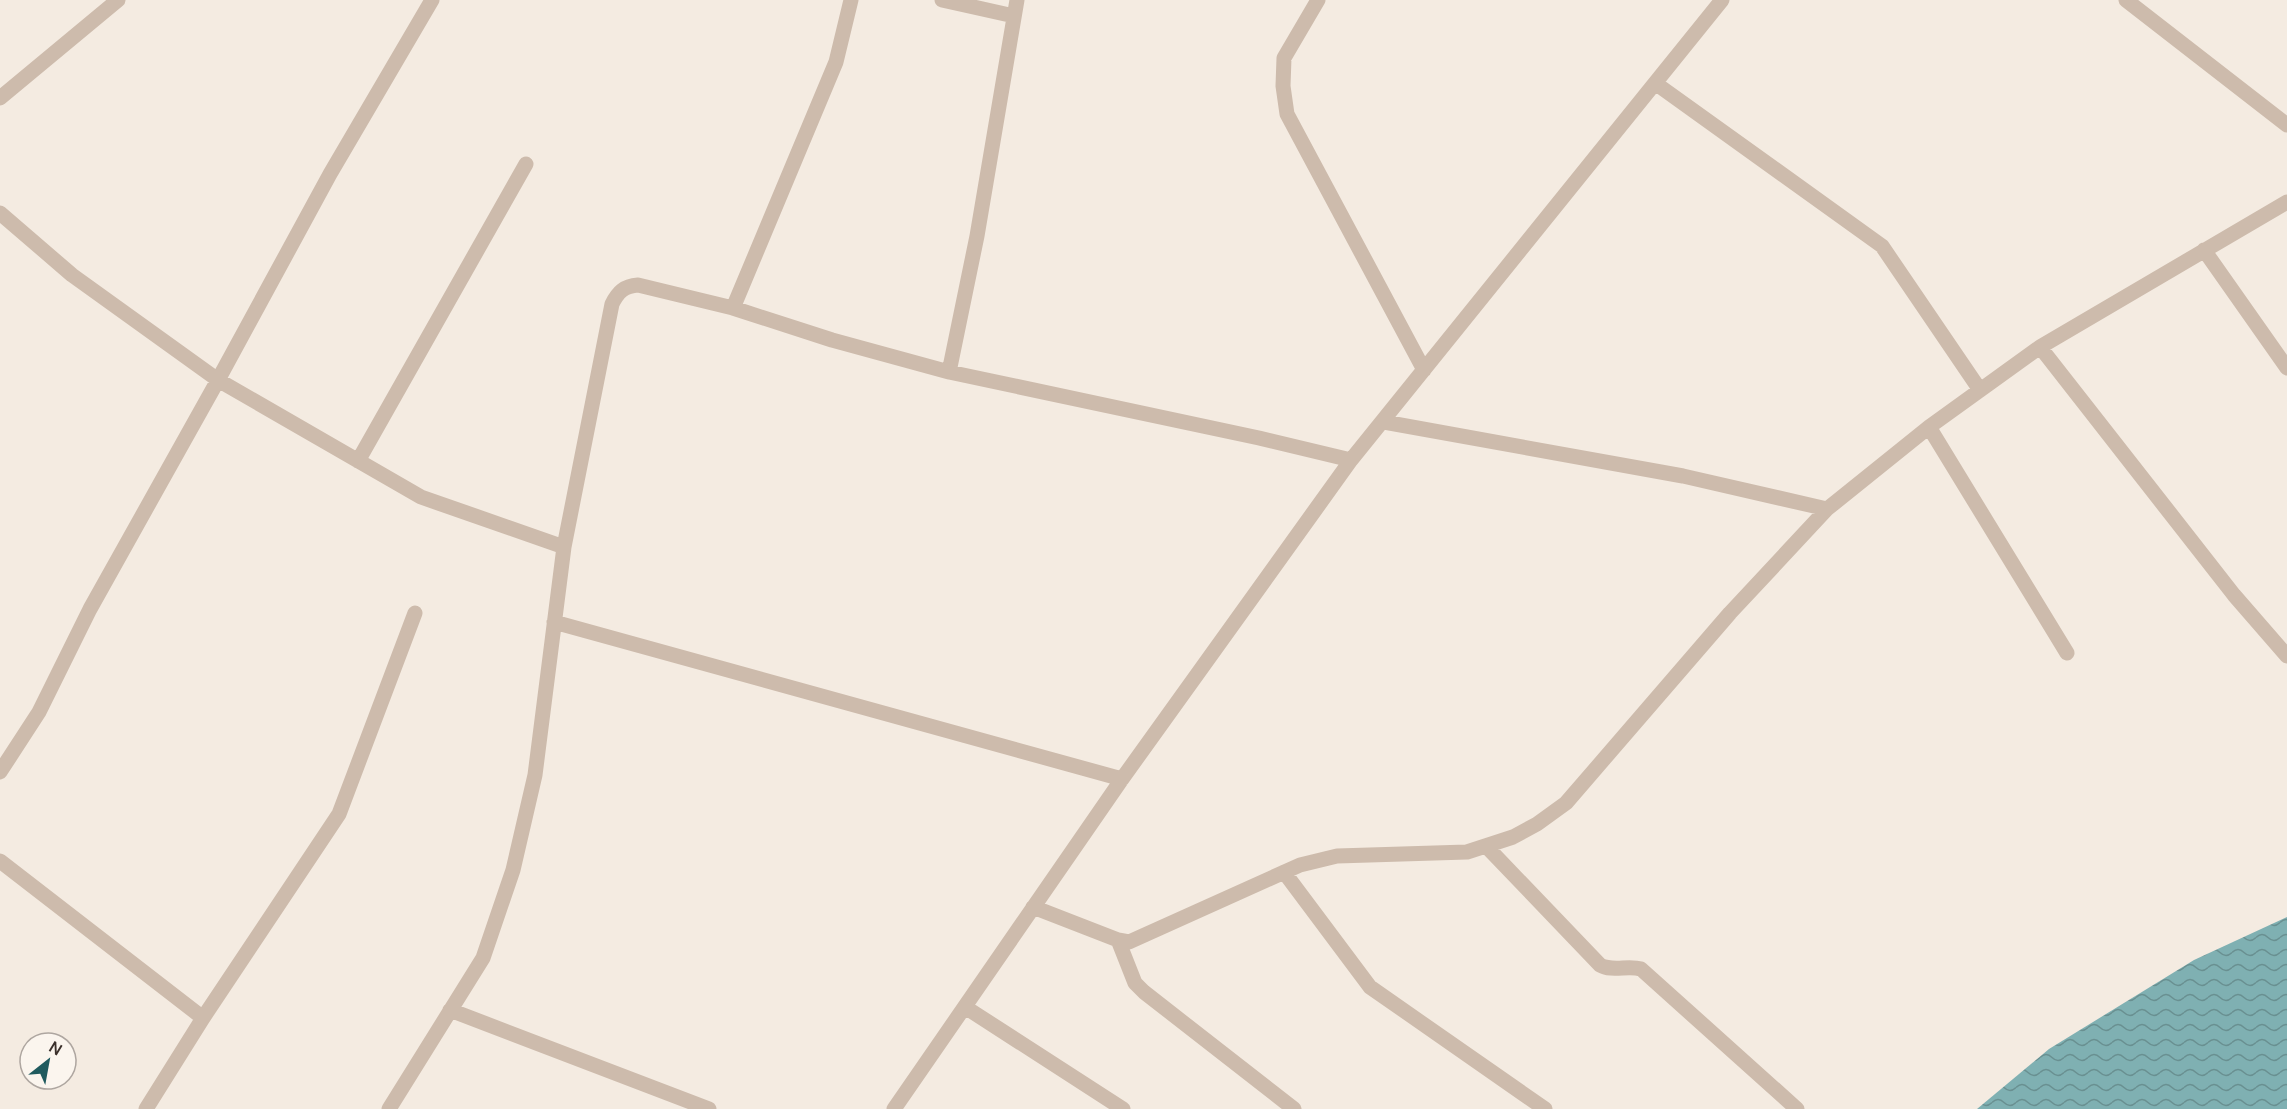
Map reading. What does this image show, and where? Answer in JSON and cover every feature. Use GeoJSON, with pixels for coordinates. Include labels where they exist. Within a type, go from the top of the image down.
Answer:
{"type":"FeatureCollection","features":[{"type":"Feature","properties":{"kind":"street"},"geometry":{"type":"LineString","coordinates":[[0,99],[118,0]]}},
{"type":"Feature","properties":{"kind":"street"},"geometry":{"type":"LineString","coordinates":[[0,772],[39,712],[90,609],[330,174],[432,0]]}},
{"type":"Feature","properties":{"kind":"street"},"geometry":{"type":"LineString","coordinates":[[733,308],[836,62],[851,0]]}},
{"type":"Feature","properties":{"kind":"street"},"geometry":{"type":"LineString","coordinates":[[942,0],[1014,16]]}},
{"type":"Feature","properties":{"kind":"street"},"geometry":{"type":"LineString","coordinates":[[949,372],[977,236],[1017,0]]}},
{"type":"Feature","properties":{"kind":"street"},"geometry":{"type":"LineString","coordinates":[[1318,0],[1284,58],[1283,86],[1287,114],[1424,370]]}},
{"type":"Feature","properties":{"kind":"street"},"geometry":{"type":"LineString","coordinates":[[894,1109],[1122,779],[1351,460],[1384,422],[1722,0]]}},
{"type":"Feature","properties":{"kind":"street"},"geometry":{"type":"LineString","coordinates":[[2126,0],[2287,125]]}},
{"type":"Feature","properties":{"kind":"street"},"geometry":{"type":"LineString","coordinates":[[1656,83],[1882,246],[1980,390]]}},
{"type":"Feature","properties":{"kind":"street"},"geometry":{"type":"LineString","coordinates":[[358,461],[526,164]]}},
{"type":"Feature","properties":{"kind":"street"},"geometry":{"type":"LineString","coordinates":[[1033,906],[1118,940],[1129,942],[1319,858],[1467,852],[1513,837],[1537,824],[1566,803],[1730,613],[1827,509],[1929,427],[2040,347],[2287,202]]}},
{"type":"Feature","properties":{"kind":"street"},"geometry":{"type":"LineString","coordinates":[[0,213],[72,275],[218,380],[421,497],[564,547]]}},
{"type":"Feature","properties":{"kind":"street"},"geometry":{"type":"LineString","coordinates":[[2204,250],[2287,368]]}},
{"type":"Feature","properties":{"kind":"street"},"geometry":{"type":"LineString","coordinates":[[389,1109],[483,958],[513,870],[535,775],[564,547],[612,304],[618,293],[627,286],[638,285],[733,308],[832,340],[949,372],[1259,438],[1351,460]]}},
{"type":"Feature","properties":{"kind":"street"},"geometry":{"type":"LineString","coordinates":[[2040,347],[2234,595],[2287,656]]}},
{"type":"Feature","properties":{"kind":"street"},"geometry":{"type":"LineString","coordinates":[[1384,422],[1683,476],[1827,509]]}},
{"type":"Feature","properties":{"kind":"street"},"geometry":{"type":"LineString","coordinates":[[1929,427],[2067,653]]}},
{"type":"Feature","properties":{"kind":"street"},"geometry":{"type":"LineString","coordinates":[[146,1109],[203,1018],[339,814],[415,613]]}},
{"type":"Feature","properties":{"kind":"street"},"geometry":{"type":"LineString","coordinates":[[554,622],[1122,779]]}},
{"type":"Feature","properties":{"kind":"street"},"geometry":{"type":"LineString","coordinates":[[1486,846],[1600,965],[1605,968],[1641,969],[1797,1109]]}},
{"type":"Feature","properties":{"kind":"street"},"geometry":{"type":"LineString","coordinates":[[0,861],[203,1018]]}},
{"type":"Feature","properties":{"kind":"street"},"geometry":{"type":"LineString","coordinates":[[1284,872],[1370,987],[1545,1109]]}},
{"type":"Feature","properties":{"kind":"street"},"geometry":{"type":"LineString","coordinates":[[1118,940],[1135,983],[1144,992],[1294,1109]]}},
{"type":"Feature","properties":{"kind":"street"},"geometry":{"type":"LineString","coordinates":[[965,1006],[1123,1109]]}},
{"type":"Feature","properties":{"kind":"street"},"geometry":{"type":"LineString","coordinates":[[450,1010],[709,1109]]}},
{"type":"Feature","properties":{"kind":"water"},"geometry":{"type":"Polygon","coordinates":[[[2287,917],[2287,1109],[1977,1109],[2049,1049],[2194,960],[2287,917]]]}}]}
